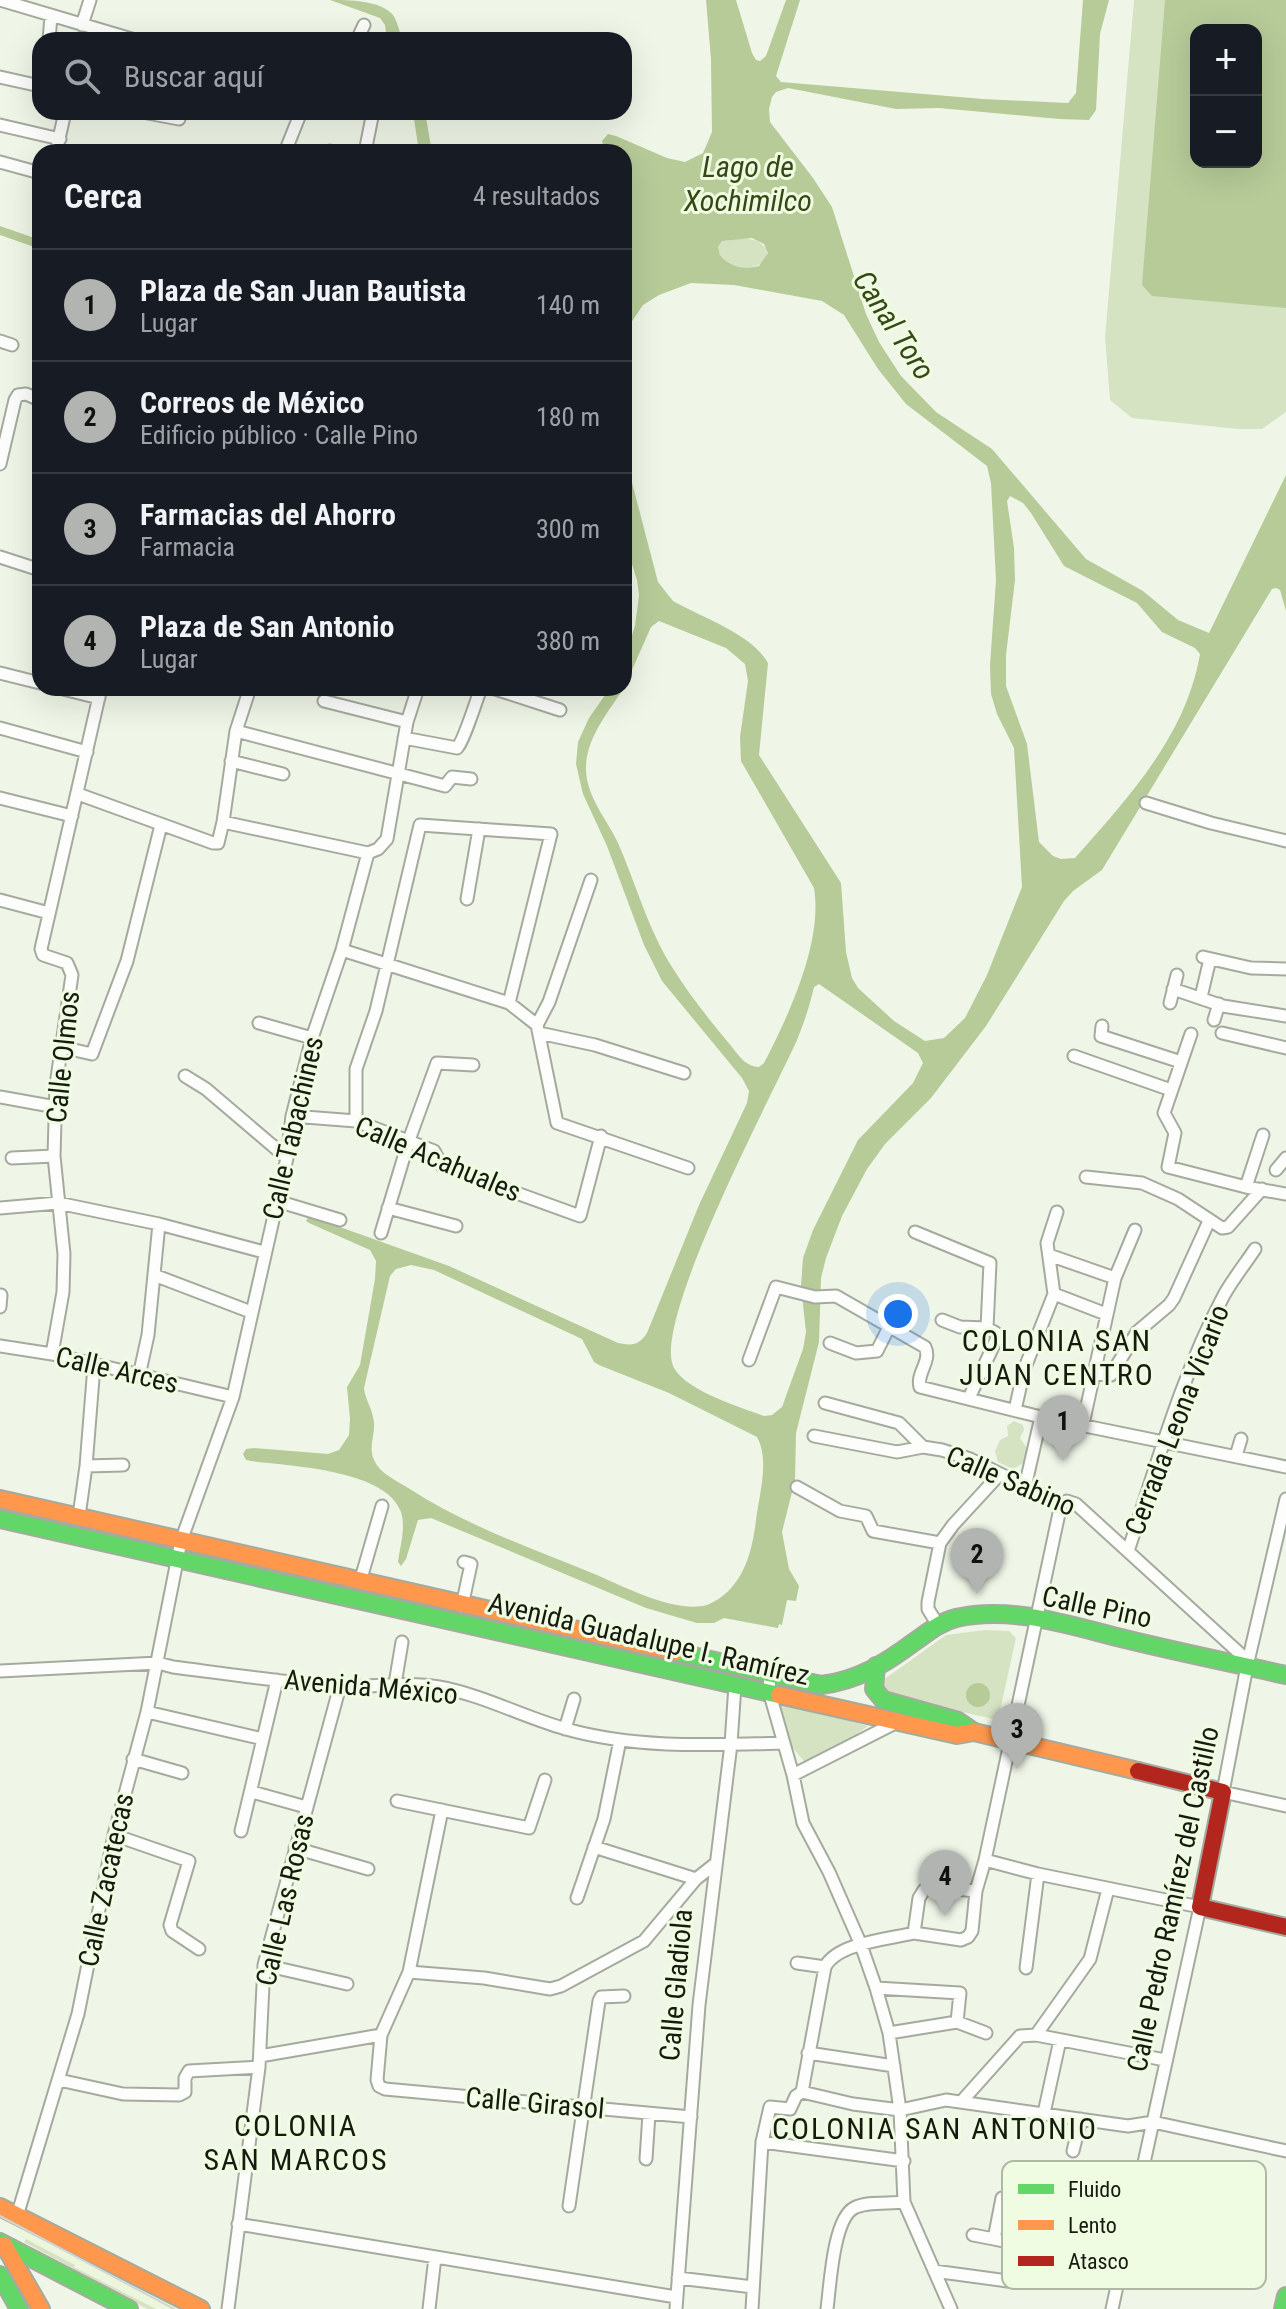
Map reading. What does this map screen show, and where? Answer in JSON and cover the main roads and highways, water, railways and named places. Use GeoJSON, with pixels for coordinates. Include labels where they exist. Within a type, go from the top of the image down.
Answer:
{"type":"FeatureCollection","features":[{"type":"Feature","properties":{"kind":"main road","name":"Avenida Guadalupe I. Ramírez"},"geometry":{"type":"LineString","coordinates":[[0,1499],[462,1606],[736,1676]]}},
{"type":"Feature","properties":{"kind":"main road","name":"Avenida Guadalupe I. Ramírez"},"geometry":{"type":"LineString","coordinates":[[0,1519],[769,1683],[897,1722],[957,1735],[974,1732],[1223,1792]]}},
{"type":"Feature","properties":{"kind":"main road","name":"Calle Pino"},"geometry":{"type":"LineString","coordinates":[[769,1683],[837,1685],[853,1680],[938,1625],[967,1616],[1036,1619],[1248,1664],[1286,1675]]}},
{"type":"Feature","properties":{"kind":"main road"},"geometry":{"type":"LineString","coordinates":[[876,1666],[874,1689],[883,1700],[958,1721],[974,1732]]}},
{"type":"Feature","properties":{"kind":"main road","name":"Calle Pedro Ramírez del Castillo"},"geometry":{"type":"LineString","coordinates":[[1223,1792],[1200,1907],[1286,1927]]}},
{"type":"Feature","properties":{"kind":"main road"},"geometry":{"type":"LineString","coordinates":[[0,2207],[201,2309]]}},
{"type":"Feature","properties":{"kind":"main road"},"geometry":{"type":"LineString","coordinates":[[1,2241],[35,2307]]}},
{"type":"Feature","properties":{"kind":"main road"},"geometry":{"type":"LineString","coordinates":[[1,2241],[129,2309]]}},
{"type":"Feature","properties":{"kind":"main road"},"geometry":{"type":"LineString","coordinates":[[0,2275],[19,2309]]}},
{"type":"Feature","properties":{"kind":"main road"},"geometry":{"type":"LineString","coordinates":[[1283,2309],[1286,2296]]}},
{"type":"Feature","properties":{"kind":"water"},"geometry":{"type":"Polygon","coordinates":[[[330,0],[380,6],[393,15],[400,32],[386,32],[380,18],[330,0]]]}},
{"type":"Feature","properties":{"kind":"water","name":"Lago de Xochimilco"},"geometry":{"type":"Polygon","coordinates":[[[706,0],[736,0],[752,53],[760,61],[766,56],[786,0],[800,0],[776,76],[781,82],[1068,103],[1076,93],[1083,0],[1109,0],[1100,34],[1096,110],[1089,120],[939,108],[896,109],[788,88],[776,92],[769,109],[770,122],[832,207],[866,314],[879,342],[901,376],[936,412],[992,449],[1086,559],[1143,591],[1178,620],[1209,633],[1286,475],[1286,611],[1280,590],[1272,589],[1102,870],[1064,901],[986,1026],[931,1098],[885,1144],[867,1169],[842,1216],[821,1278],[819,1342],[796,1433],[795,1480],[782,1532],[789,1569],[799,1586],[796,1601],[787,1600],[782,1625],[779,1624],[778,1628],[724,1618],[714,1623],[697,1623],[646,1608],[431,1518],[418,1520],[401,1566],[398,1562],[403,1531],[401,1512],[392,1498],[377,1487],[335,1472],[246,1460],[243,1454],[246,1449],[254,1448],[328,1454],[339,1450],[349,1435],[347,1387],[360,1365],[376,1261],[370,1250],[306,1221],[309,1216],[449,1266],[618,1343],[635,1344],[647,1333],[699,1205],[747,1103],[749,1091],[742,1078],[662,981],[644,945],[607,846],[583,794],[576,764],[578,742],[589,718],[604,696],[619,696],[589,748],[586,770],[590,790],[618,843],[656,937],[672,967],[737,1054],[749,1064],[759,1067],[774,1044],[802,978],[814,931],[814,888],[741,761],[740,737],[748,681],[745,664],[726,648],[659,621],[651,627],[632,670],[632,635],[639,595],[632,564],[632,483],[658,582],[673,601],[738,635],[768,663],[759,755],[841,883],[846,952],[852,978],[858,988],[894,1021],[925,1041],[944,1038],[965,1018],[987,975],[1022,887],[1014,748],[991,694],[996,580],[991,483],[987,466],[906,404],[878,369],[844,315],[822,301],[734,285],[691,283],[659,295],[643,305],[632,321],[632,144],[603,144],[602,141],[608,134],[616,136],[667,158],[685,162],[703,153],[712,132],[706,0]],[[752,238],[722,241],[718,247],[720,255],[738,266],[759,266],[768,253],[764,244],[752,238]],[[1010,496],[1007,501],[1015,580],[1006,655],[1006,686],[1027,744],[1039,842],[1053,856],[1075,858],[1134,789],[1168,739],[1193,684],[1200,654],[1195,648],[1162,632],[1137,603],[1064,566],[1031,513],[1023,503],[1010,496]],[[819,984],[814,987],[797,1040],[696,1259],[671,1343],[674,1368],[690,1384],[764,1416],[772,1415],[782,1407],[803,1349],[806,1332],[801,1286],[803,1258],[813,1230],[858,1140],[913,1083],[923,1063],[918,1053],[819,984]],[[411,1265],[396,1269],[390,1276],[364,1388],[374,1424],[372,1455],[380,1469],[431,1502],[476,1525],[648,1597],[671,1604],[698,1606],[707,1605],[729,1591],[743,1570],[754,1533],[763,1467],[757,1437],[669,1393],[599,1365],[594,1362],[582,1339],[434,1270],[411,1265]]]}},
{"type":"Feature","properties":{"kind":"water"},"geometry":{"type":"Polygon","coordinates":[[[1165,0],[1286,0],[1286,308],[1152,296],[1142,285],[1165,0]]]}},
{"type":"Feature","properties":{"kind":"water"},"geometry":{"type":"Polygon","coordinates":[[[414,120],[426,120],[431,144],[418,144],[414,120]]]}},
{"type":"Feature","properties":{"kind":"water"},"geometry":{"type":"Polygon","coordinates":[[[0,226],[32,237],[32,246],[0,235],[0,226]]]}},
{"type":"Feature","properties":{"kind":"water"},"geometry":{"type":"Polygon","coordinates":[[[978,1683],[987,1686],[990,1695],[987,1704],[978,1707],[969,1704],[966,1695],[969,1686],[978,1683]]]}},
{"type":"Feature","properties":{"kind":"tram line"},"geometry":{"type":"LineString","coordinates":[[0,2216],[174,2309]]}},
{"type":"Feature","properties":{"kind":"place","name":"Plaza de San Juan Bautista"},"geometry":{"type":"Point","coordinates":[1063,1461]}},
{"type":"Feature","properties":{"kind":"place","name":"Correos de México"},"geometry":{"type":"Point","coordinates":[977,1594]}},
{"type":"Feature","properties":{"kind":"place","name":"Farmacias del Ahorro"},"geometry":{"type":"Point","coordinates":[1017,1769]}},
{"type":"Feature","properties":{"kind":"place","name":"Plaza de San Antonio"},"geometry":{"type":"Point","coordinates":[945,1916]}},
{"type":"Feature","properties":{"kind":"district","name":"COLONIA SAN JUAN CENTRO"},"geometry":{"type":"Point","coordinates":[1057,1357]}},
{"type":"Feature","properties":{"kind":"district","name":"COLONIA SAN ANTONIO"},"geometry":{"type":"Point","coordinates":[935,2128]}},
{"type":"Feature","properties":{"kind":"district","name":"COLONIA SAN MARCOS"},"geometry":{"type":"Point","coordinates":[296,2142]}},
{"type":"Feature","properties":{"kind":"water label","name":"Canal Toro"},"geometry":{"type":"Point","coordinates":[894,325]}}]}
